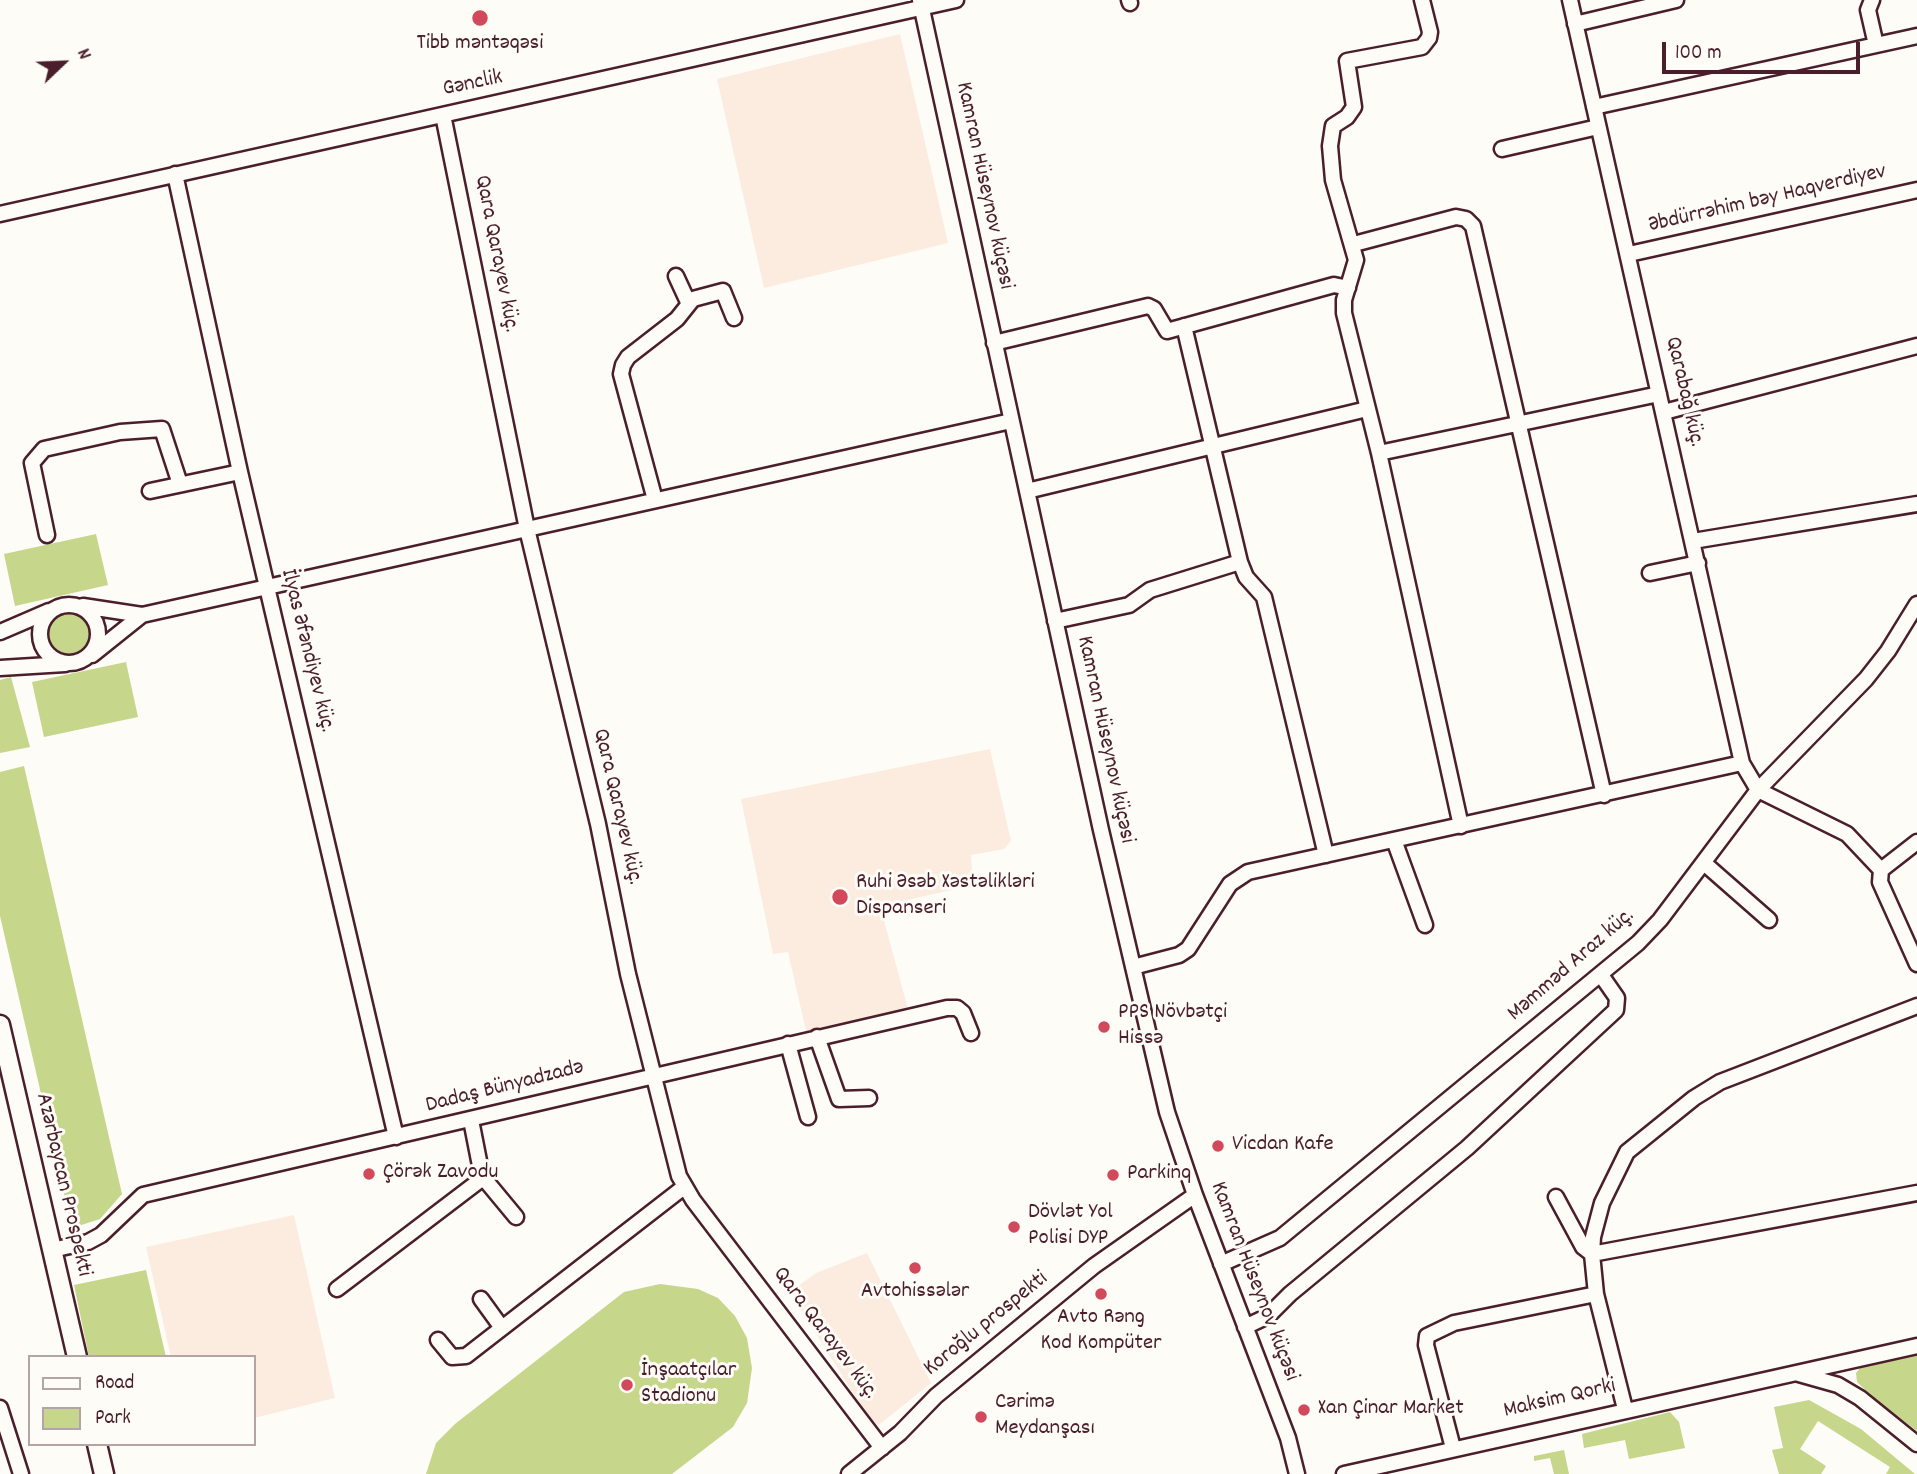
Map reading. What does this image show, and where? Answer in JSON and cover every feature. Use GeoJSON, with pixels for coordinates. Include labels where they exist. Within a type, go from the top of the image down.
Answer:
{"type":"FeatureCollection","features":[{"type":"Feature","properties":{"kind":"street","name":"Gənclik"},"geometry":{"type":"LineString","coordinates":[[0,214],[921,4],[956,0]]}},
{"type":"Feature","properties":{"kind":"street"},"geometry":{"type":"LineString","coordinates":[[1422,0],[1430,32],[1422,47],[1347,61],[1354,107],[1347,117],[1332,125],[1330,146],[1333,180],[1354,244],[1356,260],[1344,313],[1379,453],[1461,826]]}},
{"type":"Feature","properties":{"kind":"street","name":"Qarabağ küç."},"geometry":{"type":"LineString","coordinates":[[1570,0],[1742,763],[1758,790]]}},
{"type":"Feature","properties":{"kind":"street"},"geometry":{"type":"LineString","coordinates":[[1576,24],[1676,0]]}},
{"type":"Feature","properties":{"kind":"street"},"geometry":{"type":"LineString","coordinates":[[1872,0],[1868,9],[1876,45]]}},
{"type":"Feature","properties":{"kind":"street","name":"Kamran Hüseynov küçəsi"},"geometry":{"type":"LineString","coordinates":[[921,4],[1055,621],[1167,1112],[1195,1195],[1288,1438],[1297,1474]]}},
{"type":"Feature","properties":{"kind":"street"},"geometry":{"type":"LineString","coordinates":[[1594,107],[1917,36]]}},
{"type":"Feature","properties":{"kind":"street","name":"Qara Qarayev küç."},"geometry":{"type":"LineString","coordinates":[[443,115],[527,529],[654,1075],[684,1187],[882,1448]]}},
{"type":"Feature","properties":{"kind":"street"},"geometry":{"type":"LineString","coordinates":[[1502,149],[1598,127]]}},
{"type":"Feature","properties":{"kind":"street","name":"İlyas Əfəndiyev küç."},"geometry":{"type":"LineString","coordinates":[[175,174],[240,472],[396,1137]]}},
{"type":"Feature","properties":{"kind":"street","name":"Əbdürrəhim bəy Haqverdiyev"},"geometry":{"type":"LineString","coordinates":[[1629,254],[1917,190]]}},
{"type":"Feature","properties":{"kind":"street"},"geometry":{"type":"LineString","coordinates":[[1354,244],[1456,217],[1466,219],[1473,226],[1604,795]]}},
{"type":"Feature","properties":{"kind":"street"},"geometry":{"type":"LineString","coordinates":[[654,500],[621,374],[622,365],[628,357],[684,312],[688,302],[676,276]]}},
{"type":"Feature","properties":{"kind":"street"},"geometry":{"type":"LineString","coordinates":[[994,343],[1148,306],[1154,309],[1167,331],[1334,285],[1348,288]]}},
{"type":"Feature","properties":{"kind":"street"},"geometry":{"type":"LineString","coordinates":[[688,302],[723,291],[734,318]]}},
{"type":"Feature","properties":{"kind":"street"},"geometry":{"type":"LineString","coordinates":[[1184,326],[1240,562],[1246,578],[1255,584],[1264,597],[1326,855]]}},
{"type":"Feature","properties":{"kind":"street"},"geometry":{"type":"LineString","coordinates":[[1664,412],[1917,346]]}},
{"type":"Feature","properties":{"kind":"street"},"geometry":{"type":"LineString","coordinates":[[1379,453],[1520,426],[1659,394]]}},
{"type":"Feature","properties":{"kind":"street"},"geometry":{"type":"LineString","coordinates":[[1027,491],[1367,409]]}},
{"type":"Feature","properties":{"kind":"street"},"geometry":{"type":"LineString","coordinates":[[0,632],[57,607],[77,606],[142,615],[1011,421]]}},
{"type":"Feature","properties":{"kind":"street"},"geometry":{"type":"LineString","coordinates":[[47,535],[32,463],[44,449],[120,432],[162,429],[180,484]]}},
{"type":"Feature","properties":{"kind":"street"},"geometry":{"type":"LineString","coordinates":[[150,491],[240,472]]}},
{"type":"Feature","properties":{"kind":"street"},"geometry":{"type":"LineString","coordinates":[[1693,541],[1917,504]]}},
{"type":"Feature","properties":{"kind":"street"},"geometry":{"type":"LineString","coordinates":[[1055,621],[1129,605],[1150,590],[1240,562]]}},
{"type":"Feature","properties":{"kind":"street"},"geometry":{"type":"LineString","coordinates":[[1650,573],[1698,563]]}},
{"type":"Feature","properties":{"kind":"street","name":"Məmməd Araz küç."},"geometry":{"type":"LineString","coordinates":[[1222,1264],[1280,1238],[1601,975],[1660,920],[1758,790],[1866,679],[1888,651],[1917,604]]}},
{"type":"Feature","properties":{"kind":"street"},"geometry":{"type":"LineString","coordinates":[[77,606],[93,617],[98,629],[97,643],[78,661]]}},
{"type":"Feature","properties":{"kind":"street"},"geometry":{"type":"LineString","coordinates":[[57,607],[43,621],[41,642],[52,658],[78,661]]}},
{"type":"Feature","properties":{"kind":"street"},"geometry":{"type":"LineString","coordinates":[[0,668],[78,661],[142,615]]}},
{"type":"Feature","properties":{"kind":"street"},"geometry":{"type":"LineString","coordinates":[[1133,967],[1179,955],[1188,949],[1237,877],[1248,872],[1742,763]]}},
{"type":"Feature","properties":{"kind":"street"},"geometry":{"type":"LineString","coordinates":[[1758,790],[1847,834],[1881,870]]}},
{"type":"Feature","properties":{"kind":"street"},"geometry":{"type":"LineString","coordinates":[[1394,840],[1425,925]]}},
{"type":"Feature","properties":{"kind":"street"},"geometry":{"type":"LineString","coordinates":[[1917,842],[1881,870],[1880,882],[1917,964]]}},
{"type":"Feature","properties":{"kind":"street"},"geometry":{"type":"LineString","coordinates":[[1704,863],[1769,920]]}},
{"type":"Feature","properties":{"kind":"street"},"geometry":{"type":"LineString","coordinates":[[1245,1327],[1268,1316],[1290,1294],[1467,1148],[1616,1010],[1617,998],[1601,975]]}},
{"type":"Feature","properties":{"kind":"street"},"geometry":{"type":"LineString","coordinates":[[1625,1409],[1596,1294],[1592,1254],[1593,1237],[1602,1203],[1627,1152],[1675,1112],[1720,1082],[1917,1006]]}},
{"type":"Feature","properties":{"kind":"street","name":"Dadaş Bünyadzadə"},"geometry":{"type":"LineString","coordinates":[[52,1250],[88,1242],[102,1235],[143,1195],[947,1008],[957,1008],[963,1013],[971,1033]]}},
{"type":"Feature","properties":{"kind":"street","name":"Azərbaycan Prospekti"},"geometry":{"type":"LineString","coordinates":[[0,1025],[77,1355]]}},
{"type":"Feature","properties":{"kind":"street"},"geometry":{"type":"LineString","coordinates":[[817,1037],[839,1099],[869,1098]]}},
{"type":"Feature","properties":{"kind":"street"},"geometry":{"type":"LineString","coordinates":[[788,1044],[808,1118]]}},
{"type":"Feature","properties":{"kind":"street"},"geometry":{"type":"LineString","coordinates":[[471,1120],[482,1176],[516,1217]]}},
{"type":"Feature","properties":{"kind":"street"},"geometry":{"type":"LineString","coordinates":[[337,1289],[475,1186],[482,1176]]}},
{"type":"Feature","properties":{"kind":"street"},"geometry":{"type":"LineString","coordinates":[[438,1340],[452,1357],[466,1356],[684,1187]]}},
{"type":"Feature","properties":{"kind":"street"},"geometry":{"type":"LineString","coordinates":[[1592,1254],[1917,1193]]}},
{"type":"Feature","properties":{"kind":"street","name":"Koroğlu prospekti"},"geometry":{"type":"LineString","coordinates":[[849,1474],[882,1448],[936,1396],[1094,1266],[1195,1195]]}},
{"type":"Feature","properties":{"kind":"street"},"geometry":{"type":"LineString","coordinates":[[1556,1197],[1584,1247],[1592,1254]]}},
{"type":"Feature","properties":{"kind":"street"},"geometry":{"type":"LineString","coordinates":[[1453,1448],[1426,1345],[1427,1336],[1454,1323],[1596,1294]]}},
{"type":"Feature","properties":{"kind":"street"},"geometry":{"type":"LineString","coordinates":[[481,1299],[502,1328]]}},
{"type":"Feature","properties":{"kind":"street","name":"Maksim Qorki"},"geometry":{"type":"LineString","coordinates":[[1344,1474],[1625,1409],[1917,1346]]}},
{"type":"Feature","properties":{"kind":"street"},"geometry":{"type":"LineString","coordinates":[[1860,1398],[1847,1384],[1844,1373],[1853,1363],[1867,1357]]}},
{"type":"Feature","properties":{"kind":"street"},"geometry":{"type":"LineString","coordinates":[[1787,1373],[1829,1381],[1860,1398],[1917,1444]]}},
{"type":"Feature","properties":{"kind":"street"},"geometry":{"type":"LineString","coordinates":[[0,1408],[21,1474]]}},
{"type":"Feature","properties":{"kind":"street"},"geometry":{"type":"LineString","coordinates":[[1895,1424],[1917,1437]]}},
{"type":"Feature","properties":{"kind":"street"},"geometry":{"type":"LineString","coordinates":[[97,1446],[104,1474]]}},
{"type":"Feature","properties":{"kind":"shaded area"},"geometry":{"type":"Polygon","coordinates":[[[900,34],[948,243],[764,288],[717,79],[900,34]]]}},
{"type":"Feature","properties":{"kind":"shaded area","name":"Ruhi Əsəb Xəstəlikləri Dispanseri"},"geometry":{"type":"Polygon","coordinates":[[[990,749],[1011,841],[1004,849],[971,855],[972,870],[956,889],[880,906],[908,1009],[806,1031],[788,952],[773,954],[741,799],[990,749]]]}},
{"type":"Feature","properties":{"kind":"shaded area"},"geometry":{"type":"Polygon","coordinates":[[[294,1215],[335,1398],[256,1418],[256,1355],[171,1355],[146,1247],[294,1215]]]}},
{"type":"Feature","properties":{"kind":"shaded area"},"geometry":{"type":"Polygon","coordinates":[[[867,1253],[931,1383],[875,1428],[790,1292],[816,1273],[867,1253]]]}},
{"type":"Feature","properties":{"kind":"green space"},"geometry":{"type":"Polygon","coordinates":[[[96,534],[108,585],[15,606],[4,554],[96,534]]]}},
{"type":"Feature","properties":{"kind":"green space"},"geometry":{"type":"Polygon","coordinates":[[[69,613],[84,619],[90,634],[84,649],[69,655],[54,649],[48,634],[54,619],[69,613]]]}},
{"type":"Feature","properties":{"kind":"green space"},"geometry":{"type":"Polygon","coordinates":[[[126,662],[138,717],[44,737],[32,682],[126,662]]]}},
{"type":"Feature","properties":{"kind":"green space"},"geometry":{"type":"Polygon","coordinates":[[[11,677],[30,747],[0,753],[0,680],[11,677]]]}},
{"type":"Feature","properties":{"kind":"green space"},"geometry":{"type":"Polygon","coordinates":[[[24,766],[122,1194],[100,1219],[72,1228],[0,916],[0,772],[24,766]]]}},
{"type":"Feature","properties":{"kind":"green space"},"geometry":{"type":"Polygon","coordinates":[[[146,1270],[166,1355],[89,1355],[74,1285],[146,1270]]]}},
{"type":"Feature","properties":{"kind":"green space","name":"İnşaatçılar Stadionu"},"geometry":{"type":"Polygon","coordinates":[[[660,1284],[698,1289],[718,1298],[735,1316],[747,1338],[752,1368],[747,1403],[733,1427],[672,1474],[426,1474],[436,1443],[455,1424],[624,1292],[660,1284]]]}},
{"type":"Feature","properties":{"kind":"green space"},"geometry":{"type":"Polygon","coordinates":[[[1917,1352],[1917,1431],[1857,1382],[1856,1373],[1864,1363],[1917,1352]]]}},
{"type":"Feature","properties":{"kind":"green space"},"geometry":{"type":"Polygon","coordinates":[[[1809,1400],[1861,1429],[1915,1474],[1886,1474],[1890,1467],[1818,1421],[1800,1449],[1826,1466],[1821,1474],[1779,1474],[1772,1450],[1783,1448],[1774,1407],[1809,1400]]]}},
{"type":"Feature","properties":{"kind":"green space"},"geometry":{"type":"Polygon","coordinates":[[[1670,1412],[1679,1422],[1685,1448],[1629,1459],[1625,1440],[1584,1448],[1582,1434],[1670,1412]]]}},
{"type":"Feature","properties":{"kind":"green space"},"geometry":{"type":"Polygon","coordinates":[[[1564,1450],[1569,1474],[1554,1474],[1550,1458],[1534,1461],[1534,1456],[1564,1450]]]}},
{"type":"Feature","properties":{"kind":"place","name":"Tibb məntəqəsi"},"geometry":{"type":"Point","coordinates":[480,18]}},
{"type":"Feature","properties":{"kind":"place","name":"Ruhi Əsəb Xəstəlikləri Dispanseri"},"geometry":{"type":"Point","coordinates":[840,897]}},
{"type":"Feature","properties":{"kind":"place","name":"PPS Növbətçi Hissə"},"geometry":{"type":"Point","coordinates":[1104,1027]}},
{"type":"Feature","properties":{"kind":"place","name":"Vicdan Kafe"},"geometry":{"type":"Point","coordinates":[1218,1146]}},
{"type":"Feature","properties":{"kind":"place","name":"Çörək Zavodu"},"geometry":{"type":"Point","coordinates":[369,1174]}},
{"type":"Feature","properties":{"kind":"place","name":"Parkinq"},"geometry":{"type":"Point","coordinates":[1113,1175]}},
{"type":"Feature","properties":{"kind":"place","name":"Dövlət Yol Polisi DYP"},"geometry":{"type":"Point","coordinates":[1014,1227]}},
{"type":"Feature","properties":{"kind":"place","name":"Avtohissələr"},"geometry":{"type":"Point","coordinates":[915,1268]}},
{"type":"Feature","properties":{"kind":"place","name":"Avto Rəng Kod Kompüter"},"geometry":{"type":"Point","coordinates":[1101,1294]}},
{"type":"Feature","properties":{"kind":"place","name":"İnşaatçılar Stadionu"},"geometry":{"type":"Point","coordinates":[627,1385]}},
{"type":"Feature","properties":{"kind":"place","name":"Xan Çinar Market"},"geometry":{"type":"Point","coordinates":[1304,1410]}},
{"type":"Feature","properties":{"kind":"place","name":"Cərimə Meydanşası"},"geometry":{"type":"Point","coordinates":[981,1417]}}]}
